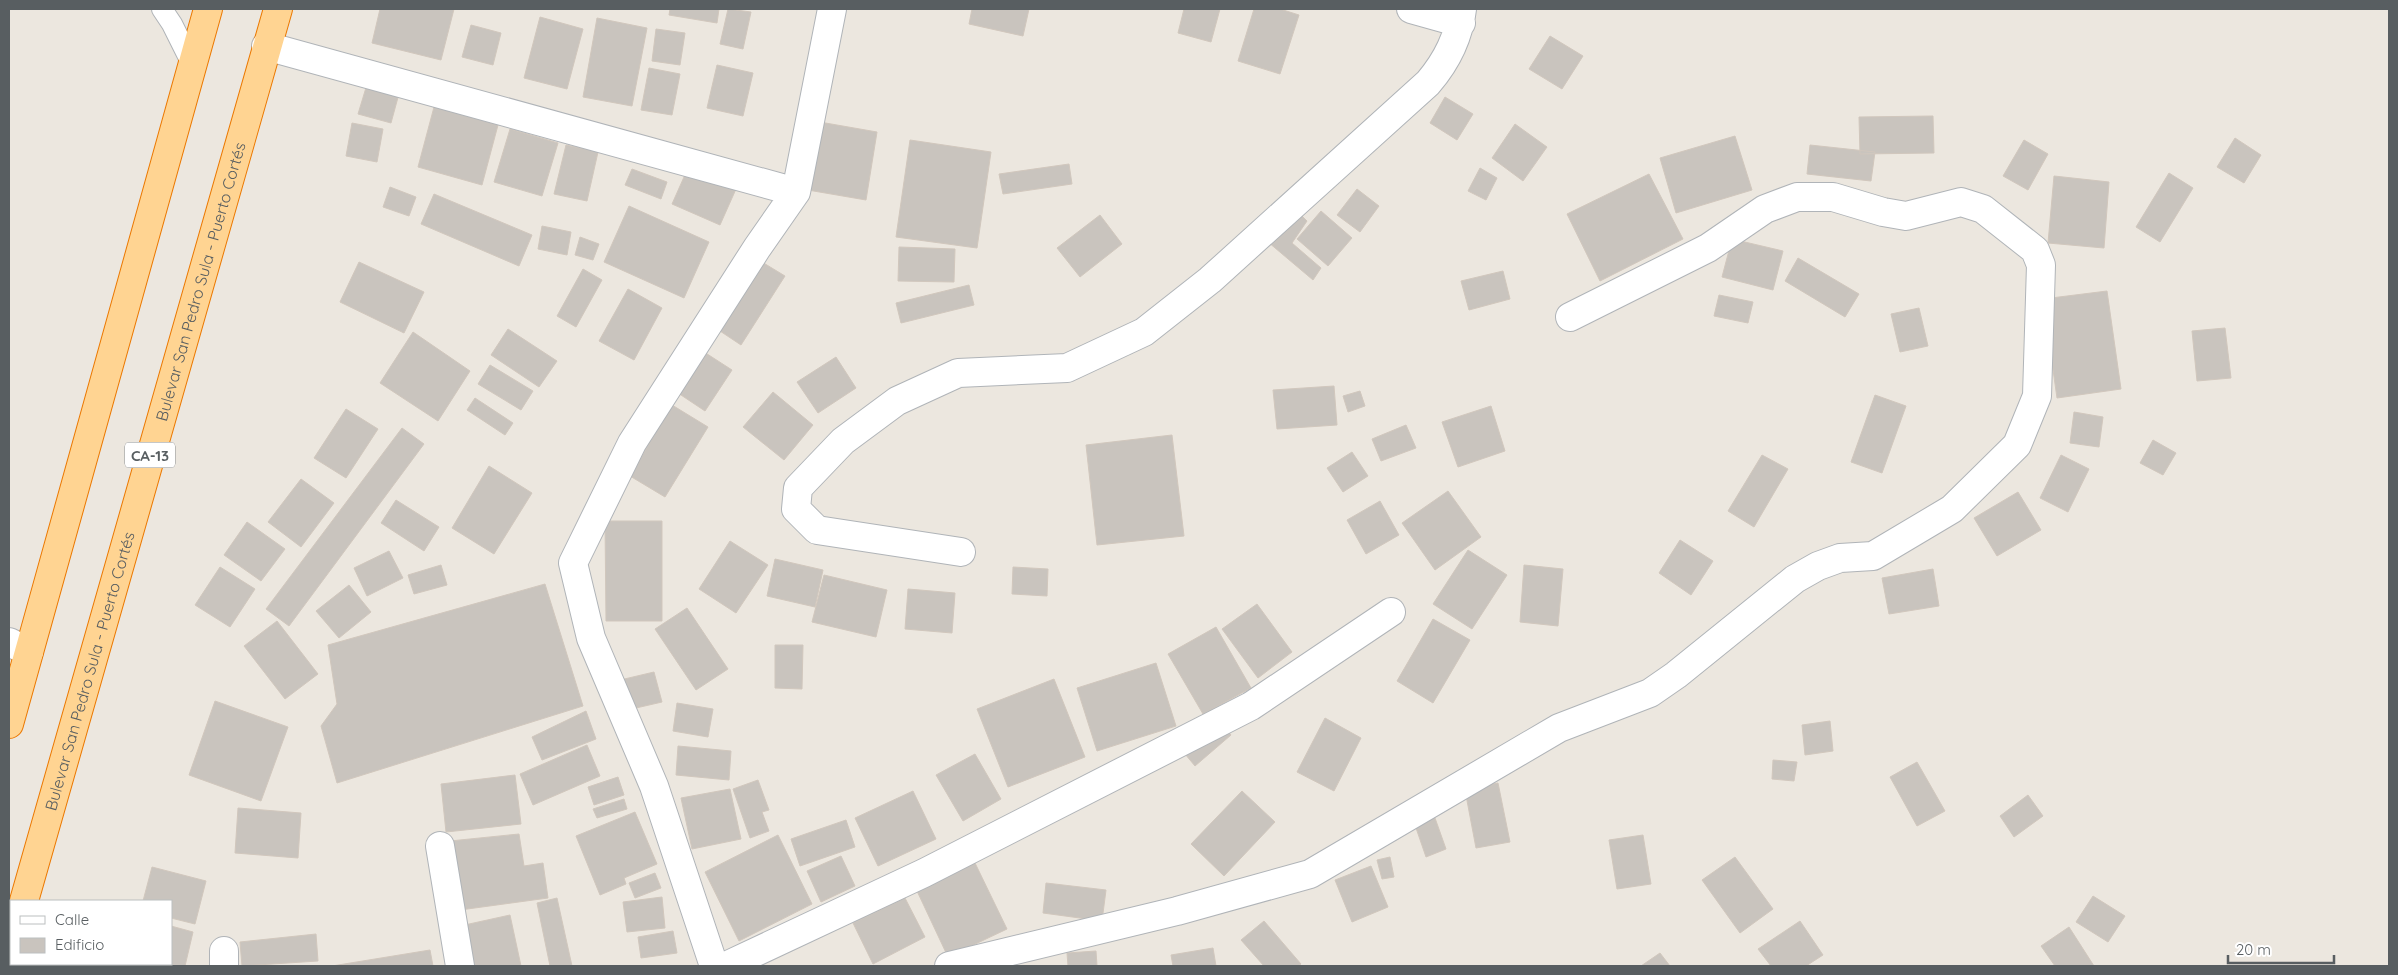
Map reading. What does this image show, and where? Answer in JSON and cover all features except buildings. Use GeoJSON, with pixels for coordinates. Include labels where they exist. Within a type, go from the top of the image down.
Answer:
{"type":"FeatureCollection","features":[{"type":"Feature","properties":{"kind":"highway"},"geometry":{"type":"LineString","coordinates":[[9,724],[19,647],[208,9]]}},
{"type":"Feature","properties":{"kind":"highway","name":"Bulevar San Pedro Sula - Puerto Cortés"},"geometry":{"type":"LineString","coordinates":[[24,900],[278,9]]}},
{"type":"Feature","properties":{"kind":"street"},"geometry":{"type":"LineString","coordinates":[[714,966],[654,786],[590,638],[573,564],[632,443],[757,248],[796,192],[832,9]]}},
{"type":"Feature","properties":{"kind":"street"},"geometry":{"type":"LineString","coordinates":[[961,552],[818,530],[796,509],[798,488],[843,441],[897,401],[958,373],[1067,368],[1144,332],[1210,280],[1428,83],[1443,66],[1461,16],[1411,9]]}},
{"type":"Feature","properties":{"kind":"street"},"geometry":{"type":"LineString","coordinates":[[266,46],[796,192]]}},
{"type":"Feature","properties":{"kind":"street"},"geometry":{"type":"LineString","coordinates":[[950,966],[1177,911],[1310,874],[1559,728],[1650,693],[1676,675],[1795,579],[1818,566],[1840,558],[1873,556],[1952,509],[2017,446],[2037,396],[2041,265],[2035,250],[1983,209],[1961,202],[1906,216],[1883,212],[1833,197],[1797,197],[1765,209],[1708,248],[1570,317]]}},
{"type":"Feature","properties":{"kind":"street"},"geometry":{"type":"LineString","coordinates":[[726,966],[924,873],[1251,706],[1391,612]]}},
{"type":"Feature","properties":{"kind":"street"},"geometry":{"type":"LineString","coordinates":[[440,846],[460,966]]}},
{"type":"Feature","properties":{"kind":"lane"},"geometry":{"type":"LineString","coordinates":[[162,9],[172,24],[192,64]]}}]}
